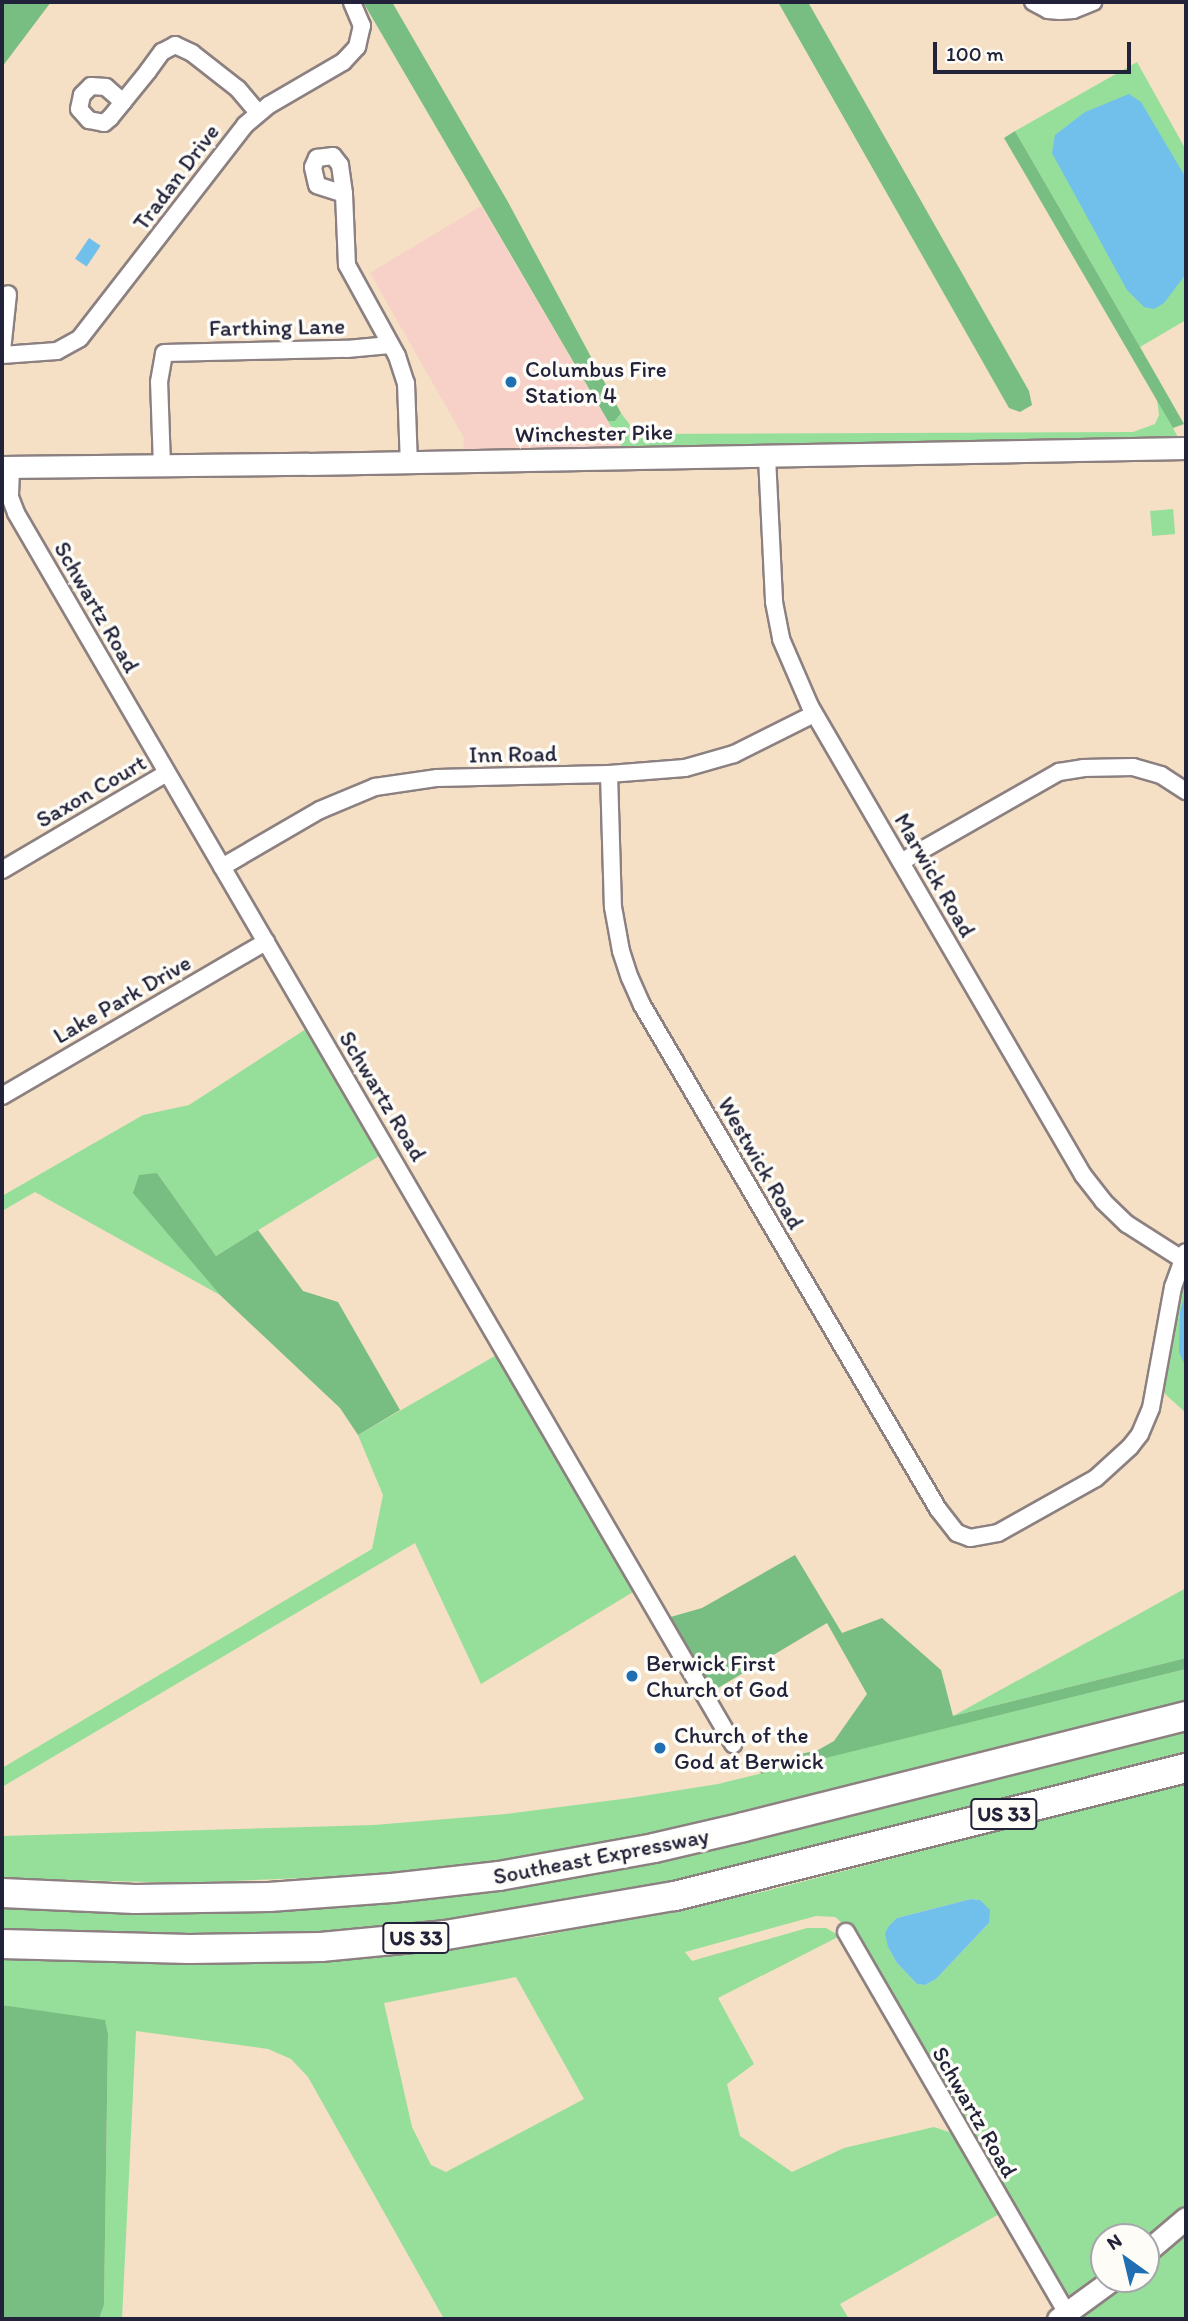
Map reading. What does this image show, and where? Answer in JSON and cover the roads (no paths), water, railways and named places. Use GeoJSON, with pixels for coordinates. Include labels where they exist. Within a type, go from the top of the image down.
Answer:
{"type":"FeatureCollection","features":[{"type":"Feature","properties":{"kind":"highway","name":"Southeast Expressway"},"geometry":{"type":"LineString","coordinates":[[2,1893],[135,1899],[269,1897],[392,1888],[499,1876],[654,1848],[1186,1716]]}},
{"type":"Feature","properties":{"kind":"highway","name":"US 33"},"geometry":{"type":"LineString","coordinates":[[2,1944],[189,1949],[321,1947],[446,1935],[675,1896],[1186,1768]]}},
{"type":"Feature","properties":{"kind":"main road","name":"Winchester Pike"},"geometry":{"type":"LineString","coordinates":[[6,467],[409,463],[1186,448]]}},
{"type":"Feature","properties":{"kind":"main road"},"geometry":{"type":"LineString","coordinates":[[1160,2240],[1186,2218]]}},
{"type":"Feature","properties":{"kind":"main road"},"geometry":{"type":"LineString","coordinates":[[1062,2316],[1094,2293]]}},
{"type":"Feature","properties":{"kind":"street","name":"Tradan Drive"},"geometry":{"type":"LineString","coordinates":[[2,353],[57,351],[80,338],[257,112],[351,55],[357,47],[362,26],[352,2]]}},
{"type":"Feature","properties":{"kind":"street"},"geometry":{"type":"LineString","coordinates":[[1033,2],[1048,10],[1073,10],[1093,2]]}},
{"type":"Feature","properties":{"kind":"street"},"geometry":{"type":"LineString","coordinates":[[123,102],[162,52],[174,45],[192,53],[238,89],[257,112]]}},
{"type":"Feature","properties":{"kind":"street"},"geometry":{"type":"LineString","coordinates":[[344,194],[347,265],[407,383],[409,463]]}},
{"type":"Feature","properties":{"kind":"street"},"geometry":{"type":"LineString","coordinates":[[2,353],[4,311],[8,294]]}},
{"type":"Feature","properties":{"kind":"street","name":"Farthing Lane"},"geometry":{"type":"LineString","coordinates":[[162,466],[159,382],[164,353],[347,349],[390,345]]}},
{"type":"Feature","properties":{"kind":"street","name":"Marwick Road"},"geometry":{"type":"LineString","coordinates":[[767,457],[774,602],[781,639],[814,714],[1083,1175],[1103,1201],[1127,1224],[1184,1255]]}},
{"type":"Feature","properties":{"kind":"street","name":"Schwartz Road"},"geometry":{"type":"LineString","coordinates":[[6,467],[10,497],[16,513],[733,1745]]}},
{"type":"Feature","properties":{"kind":"street","name":"Inn Road"},"geometry":{"type":"LineString","coordinates":[[222,867],[320,810],[375,787],[436,778],[664,771],[710,762],[765,741],[814,714]]}},
{"type":"Feature","properties":{"kind":"street"},"geometry":{"type":"LineString","coordinates":[[901,862],[1059,772],[1083,768],[1133,767],[1161,775],[1186,791]]}},
{"type":"Feature","properties":{"kind":"street","name":"Saxon Court"},"geometry":{"type":"LineString","coordinates":[[2,870],[167,773]]}},
{"type":"Feature","properties":{"kind":"street","name":"Westwick Road"},"geometry":{"type":"LineString","coordinates":[[609,774],[616,929],[621,951],[642,1005],[938,1509],[957,1533],[970,1538],[998,1533],[1096,1478],[1130,1447],[1151,1408],[1159,1376],[1167,1317],[1184,1255]]}},
{"type":"Feature","properties":{"kind":"street","name":"Lake Park Drive"},"geometry":{"type":"LineString","coordinates":[[2,1097],[266,942]]}},
{"type":"Feature","properties":{"kind":"street","name":"Schwartz Road"},"geometry":{"type":"LineString","coordinates":[[846,1932],[1062,2316]]}},
{"type":"Feature","properties":{"kind":"water"},"geometry":{"type":"Polygon","coordinates":[[[1129,94],[1141,102],[1186,178],[1186,274],[1164,303],[1154,309],[1144,307],[1127,290],[1052,153],[1055,135],[1085,112],[1129,94]]]}},
{"type":"Feature","properties":{"kind":"water"},"geometry":{"type":"Polygon","coordinates":[[[89,238],[101,246],[87,267],[75,259],[89,238]]]}},
{"type":"Feature","properties":{"kind":"water"},"geometry":{"type":"Polygon","coordinates":[[[1186,1290],[1186,1368],[1179,1352],[1180,1312],[1186,1290]]]}},
{"type":"Feature","properties":{"kind":"water"},"geometry":{"type":"Polygon","coordinates":[[[971,1899],[980,1900],[990,1910],[989,1923],[936,1979],[925,1985],[917,1984],[897,1963],[888,1947],[885,1933],[889,1926],[897,1918],[971,1899]]]}},
{"type":"Feature","properties":{"kind":"place","name":"Columbus Fire Station 4"},"geometry":{"type":"Point","coordinates":[511,382]}},
{"type":"Feature","properties":{"kind":"place","name":"Berwick First Church of God"},"geometry":{"type":"Point","coordinates":[632,1676]}},
{"type":"Feature","properties":{"kind":"place","name":"Church of the God at Berwick"},"geometry":{"type":"Point","coordinates":[660,1748]}}]}
